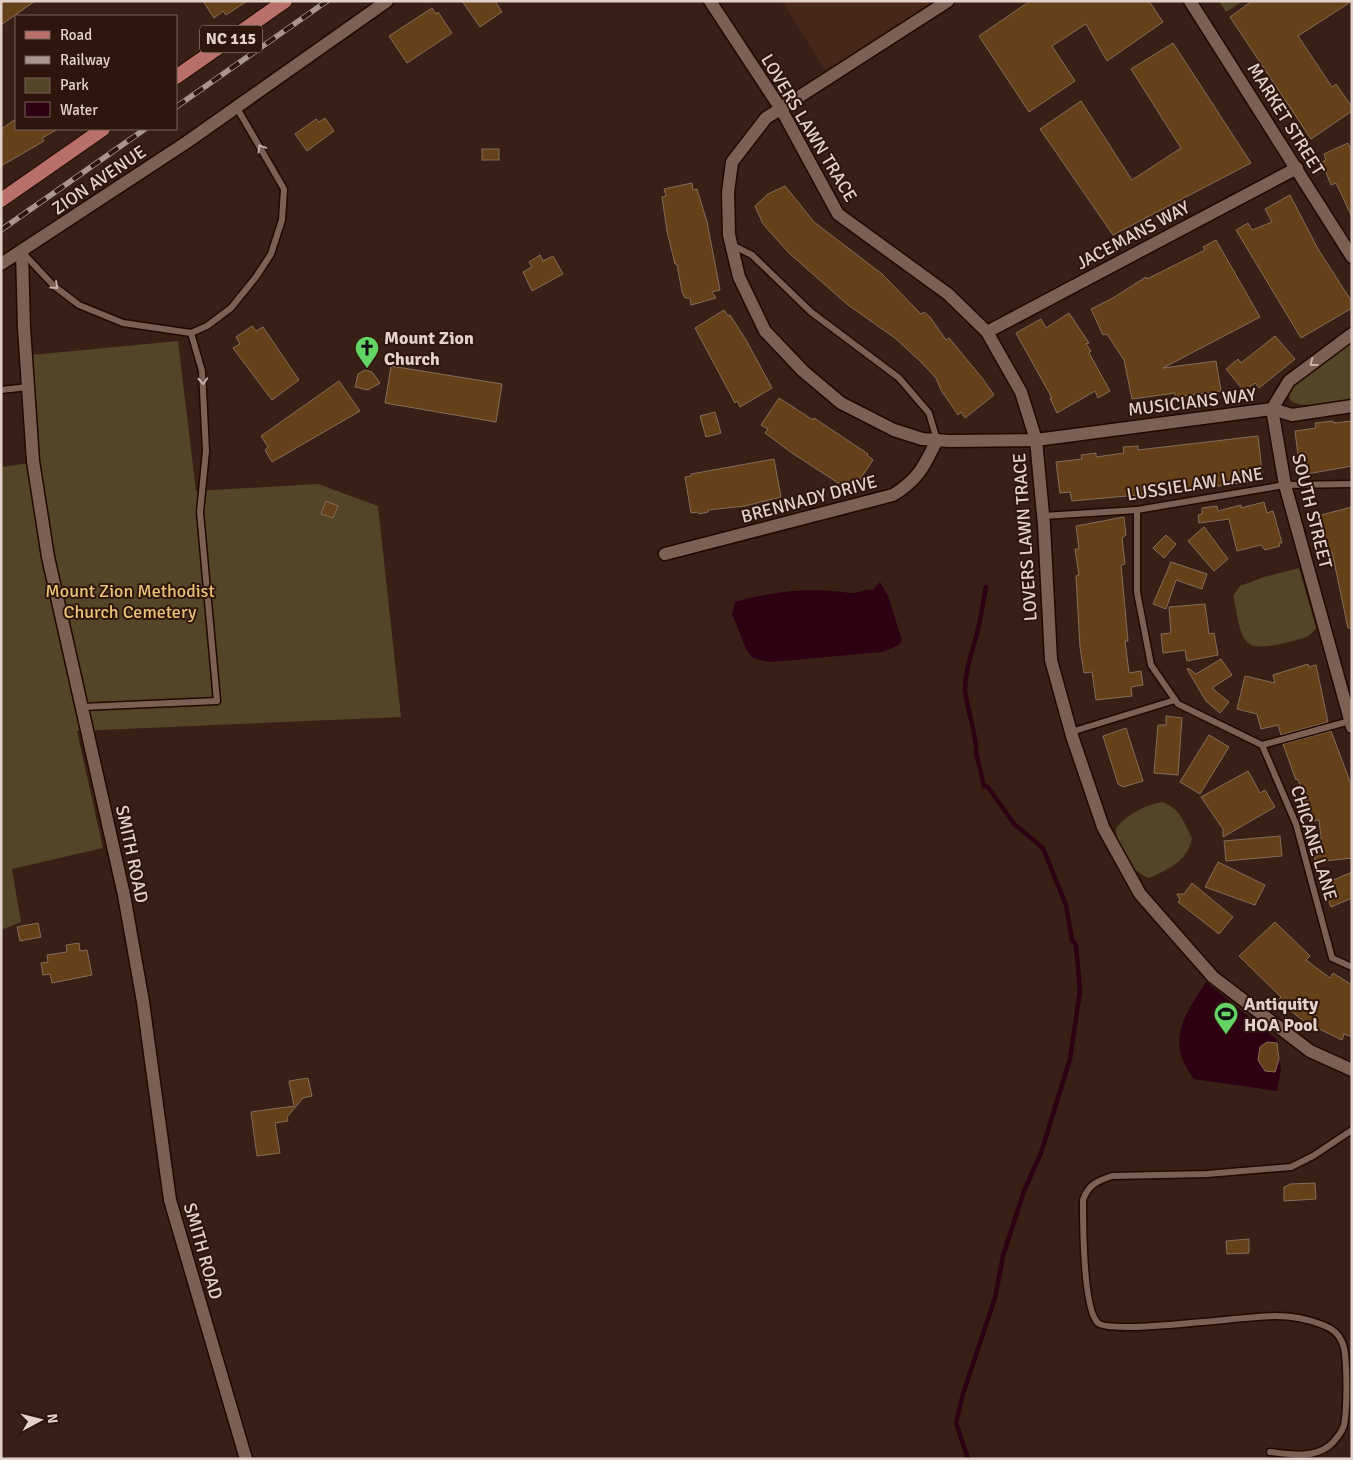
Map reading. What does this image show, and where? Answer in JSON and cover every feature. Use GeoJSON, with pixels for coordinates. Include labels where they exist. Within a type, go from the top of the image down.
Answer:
{"type":"FeatureCollection","features":[{"type":"Feature","properties":{"kind":"main road","name":"NC 115"},"geometry":{"type":"LineString","coordinates":[[178,77],[285,1]]}},
{"type":"Feature","properties":{"kind":"main road"},"geometry":{"type":"LineString","coordinates":[[1,200],[102,130]]}},
{"type":"Feature","properties":{"kind":"street","name":"ZION AVENUE"},"geometry":{"type":"LineString","coordinates":[[1,264],[237,108],[387,1]]}},
{"type":"Feature","properties":{"kind":"street","name":"LOVERS LAWN TRACE"},"geometry":{"type":"LineString","coordinates":[[710,1],[781,109],[838,214],[948,294],[986,332],[1021,392],[1036,440],[1043,516],[1051,660],[1071,732],[1103,827],[1140,894],[1213,977],[1310,1051],[1352,1070]]}},
{"type":"Feature","properties":{"kind":"street","name":"MUSICIANS WAY"},"geometry":{"type":"LineString","coordinates":[[948,1],[766,118],[732,162],[728,192],[728,236],[740,277],[765,331],[803,371],[841,403],[894,430],[922,439],[937,440],[1036,440],[1272,409],[1292,415],[1352,406]]}},
{"type":"Feature","properties":{"kind":"street","name":"MARKET STREET"},"geometry":{"type":"LineString","coordinates":[[1190,1],[1350,250]]}},
{"type":"Feature","properties":{"kind":"street","name":"JACEMANS WAY"},"geometry":{"type":"LineString","coordinates":[[986,332],[1297,168]]}},
{"type":"Feature","properties":{"kind":"street","name":"SMITH ROAD"},"geometry":{"type":"LineString","coordinates":[[22,251],[28,387],[36,494],[48,557],[124,895],[144,1002],[170,1200],[246,1459]]}},
{"type":"Feature","properties":{"kind":"street"},"geometry":{"type":"LineString","coordinates":[[1272,409],[1289,381],[1352,334]]}},
{"type":"Feature","properties":{"kind":"street","name":"SOUTH STREET"},"geometry":{"type":"LineString","coordinates":[[1272,409],[1285,485],[1351,724]]}},
{"type":"Feature","properties":{"kind":"street","name":"BRENNADY DRIVE"},"geometry":{"type":"LineString","coordinates":[[665,554],[893,495],[911,484],[924,468],[937,440]]}},
{"type":"Feature","properties":{"kind":"lane"},"geometry":{"type":"LineString","coordinates":[[22,251],[54,286],[79,305],[123,323],[191,334],[207,326],[232,308],[256,277],[271,254],[279,228],[284,189],[237,108]]}},
{"type":"Feature","properties":{"kind":"lane"},"geometry":{"type":"LineString","coordinates":[[731,245],[752,255],[811,312],[899,378],[929,413],[937,440]]}},
{"type":"Feature","properties":{"kind":"lane"},"geometry":{"type":"LineString","coordinates":[[82,707],[217,701],[200,512],[206,451],[202,371],[191,334]]}},
{"type":"Feature","properties":{"kind":"lane"},"geometry":{"type":"LineString","coordinates":[[1,390],[28,387]]}},
{"type":"Feature","properties":{"kind":"lane","name":"LUSSIELAW LANE"},"geometry":{"type":"LineString","coordinates":[[1043,516],[1137,510],[1285,485],[1352,484]]}},
{"type":"Feature","properties":{"kind":"lane"},"geometry":{"type":"LineString","coordinates":[[1137,510],[1138,592],[1151,665],[1178,704],[1262,745],[1351,724]]}},
{"type":"Feature","properties":{"kind":"lane"},"geometry":{"type":"LineString","coordinates":[[1071,732],[1175,700]]}},
{"type":"Feature","properties":{"kind":"lane","name":"CHICANE LANE"},"geometry":{"type":"LineString","coordinates":[[1262,745],[1296,824],[1332,958],[1352,967]]}},
{"type":"Feature","properties":{"kind":"lane"},"geometry":{"type":"LineString","coordinates":[[1270,1452],[1302,1455],[1317,1452],[1337,1438],[1344,1425],[1346,1401],[1345,1355],[1343,1343],[1337,1333],[1325,1325],[1305,1319],[1275,1316],[1137,1327],[1107,1327],[1098,1323],[1092,1313],[1087,1288],[1083,1200],[1087,1190],[1099,1180],[1112,1176],[1217,1173],[1291,1167],[1352,1130]]}},
{"type":"Feature","properties":{"kind":"shaded area"},"geometry":{"type":"Polygon","coordinates":[[[782,1],[935,1],[827,73],[782,1]]]}},
{"type":"Feature","properties":{"kind":"green space"},"geometry":{"type":"Polygon","coordinates":[[[1219,1],[1243,1],[1226,12],[1219,1]]]}},
{"type":"Feature","properties":{"kind":"green space"},"geometry":{"type":"Polygon","coordinates":[[[1352,340],[1352,399],[1311,405],[1303,405],[1290,400],[1289,393],[1294,386],[1352,340]]]}},
{"type":"Feature","properties":{"kind":"green space","name":"Mount Zion Methodist Church Cemetery"},"geometry":{"type":"Polygon","coordinates":[[[178,341],[196,491],[318,484],[378,506],[401,717],[77,731],[103,848],[12,869],[21,922],[1,930],[1,467],[38,462],[31,355],[178,341]]]}},
{"type":"Feature","properties":{"kind":"green space"},"geometry":{"type":"Polygon","coordinates":[[[1299,568],[1316,628],[1308,636],[1286,643],[1259,646],[1248,643],[1240,628],[1233,596],[1240,586],[1264,577],[1299,568]]]}},
{"type":"Feature","properties":{"kind":"green space"},"geometry":{"type":"Polygon","coordinates":[[[1162,802],[1177,812],[1184,821],[1192,838],[1190,846],[1182,858],[1149,878],[1136,870],[1126,858],[1119,843],[1116,828],[1136,811],[1162,802]]]}},
{"type":"Feature","properties":{"kind":"water"},"geometry":{"type":"Polygon","coordinates":[[[880,582],[888,596],[902,640],[899,645],[882,652],[771,662],[761,660],[748,653],[732,615],[735,602],[749,598],[807,590],[855,593],[872,590],[880,582]]]}},
{"type":"Feature","properties":{"kind":"water","name":"Antiquity HOA Pool"},"geometry":{"type":"Polygon","coordinates":[[[1206,982],[1277,1040],[1281,1070],[1277,1091],[1194,1079],[1185,1065],[1179,1041],[1185,1018],[1206,982]]]}},
{"type":"Feature","properties":{"kind":"building"},"geometry":{"type":"Polygon","coordinates":[[[1,1],[35,1],[15,15],[1,25],[1,1]]]}},
{"type":"Feature","properties":{"kind":"building"},"geometry":{"type":"Polygon","coordinates":[[[203,1],[247,1],[226,15],[223,11],[214,18],[203,1]]]}},
{"type":"Feature","properties":{"kind":"building"},"geometry":{"type":"Polygon","coordinates":[[[462,1],[495,1],[502,12],[480,27],[462,1]]]}},
{"type":"Feature","properties":{"kind":"building"},"geometry":{"type":"Polygon","coordinates":[[[1030,1],[1149,1],[1163,22],[1107,61],[1086,24],[1052,46],[1075,81],[1029,112],[979,36],[1030,1]]]}},
{"type":"Feature","properties":{"kind":"building"},"geometry":{"type":"Polygon","coordinates":[[[1252,1],[1352,1],[1298,36],[1332,87],[1336,84],[1352,107],[1352,111],[1311,139],[1230,17],[1252,1]]]}},
{"type":"Feature","properties":{"kind":"building"},"geometry":{"type":"Polygon","coordinates":[[[432,8],[436,14],[438,12],[452,33],[407,63],[389,36],[432,8]]]}},
{"type":"Feature","properties":{"kind":"building"},"geometry":{"type":"Polygon","coordinates":[[[1173,43],[1251,163],[1113,235],[1040,129],[1081,101],[1132,180],[1181,148],[1131,69],[1173,43]]]}},
{"type":"Feature","properties":{"kind":"building"},"geometry":{"type":"Polygon","coordinates":[[[325,118],[334,131],[307,151],[295,134],[316,119],[319,122],[325,118]]]}},
{"type":"Feature","properties":{"kind":"building"},"geometry":{"type":"Polygon","coordinates":[[[15,120],[15,130],[56,130],[42,138],[44,141],[1,166],[1,129],[15,120]]]}},
{"type":"Feature","properties":{"kind":"building"},"geometry":{"type":"Polygon","coordinates":[[[1348,143],[1352,152],[1352,217],[1336,183],[1331,185],[1322,162],[1326,160],[1324,154],[1348,143]]]}},
{"type":"Feature","properties":{"kind":"building"},"geometry":{"type":"Polygon","coordinates":[[[482,149],[499,149],[499,160],[482,160],[482,149]]]}},
{"type":"Feature","properties":{"kind":"building"},"geometry":{"type":"Polygon","coordinates":[[[692,183],[693,190],[697,189],[707,222],[720,290],[712,292],[716,298],[691,305],[690,298],[685,298],[682,292],[677,264],[675,264],[667,231],[662,197],[666,196],[664,189],[692,183]]]}},
{"type":"Feature","properties":{"kind":"building"},"geometry":{"type":"Polygon","coordinates":[[[785,186],[814,222],[882,274],[921,314],[924,312],[930,317],[946,340],[949,338],[994,395],[965,418],[961,412],[958,415],[941,390],[936,378],[921,362],[895,338],[848,305],[789,253],[763,224],[755,206],[768,194],[785,186]]]}},
{"type":"Feature","properties":{"kind":"building"},"geometry":{"type":"Polygon","coordinates":[[[1290,195],[1318,249],[1352,302],[1352,308],[1301,338],[1236,230],[1248,223],[1252,230],[1272,222],[1265,209],[1290,195]]]}},
{"type":"Feature","properties":{"kind":"building"},"geometry":{"type":"Polygon","coordinates":[[[1216,240],[1260,317],[1163,368],[1216,361],[1221,391],[1175,397],[1175,393],[1132,399],[1124,360],[1107,334],[1103,335],[1091,309],[1113,298],[1146,277],[1147,279],[1205,250],[1203,247],[1216,240]]]}},
{"type":"Feature","properties":{"kind":"building"},"geometry":{"type":"Polygon","coordinates":[[[540,255],[543,261],[553,256],[563,274],[532,291],[523,272],[532,267],[529,262],[540,255]]]}},
{"type":"Feature","properties":{"kind":"building"},"geometry":{"type":"Polygon","coordinates":[[[724,310],[728,316],[730,315],[746,340],[772,388],[740,407],[737,401],[735,403],[695,328],[724,310]]]}},
{"type":"Feature","properties":{"kind":"building"},"geometry":{"type":"Polygon","coordinates":[[[1069,313],[1089,343],[1086,344],[1091,351],[1089,353],[1110,391],[1098,398],[1095,391],[1057,413],[1050,398],[1052,398],[1016,333],[1041,319],[1046,328],[1069,313]]]}},
{"type":"Feature","properties":{"kind":"building"},"geometry":{"type":"Polygon","coordinates":[[[252,326],[256,331],[263,327],[299,380],[272,400],[233,348],[240,344],[236,337],[252,326]]]}},
{"type":"Feature","properties":{"kind":"building"},"geometry":{"type":"Polygon","coordinates":[[[1275,336],[1295,359],[1259,388],[1255,383],[1244,391],[1226,369],[1238,359],[1241,363],[1275,336]]]}},
{"type":"Feature","properties":{"kind":"building"},"geometry":{"type":"Polygon","coordinates":[[[391,366],[502,384],[496,422],[385,403],[391,366]]]}},
{"type":"Feature","properties":{"kind":"building"},"geometry":{"type":"Polygon","coordinates":[[[365,370],[372,372],[380,383],[368,390],[355,387],[358,374],[365,370]]]}},
{"type":"Feature","properties":{"kind":"building"},"geometry":{"type":"Polygon","coordinates":[[[339,381],[360,411],[272,462],[265,450],[268,447],[261,436],[339,381]]]}},
{"type":"Feature","properties":{"kind":"building"},"geometry":{"type":"Polygon","coordinates":[[[779,398],[813,420],[814,418],[868,454],[873,460],[853,490],[848,486],[846,488],[765,433],[768,429],[761,425],[779,398]]]}},
{"type":"Feature","properties":{"kind":"building"},"geometry":{"type":"Polygon","coordinates":[[[715,412],[721,433],[706,437],[700,416],[715,412]]]}},
{"type":"Feature","properties":{"kind":"building"},"geometry":{"type":"Polygon","coordinates":[[[1333,421],[1334,423],[1352,421],[1352,466],[1307,474],[1304,462],[1299,463],[1295,431],[1316,428],[1315,423],[1333,421]]]}},
{"type":"Feature","properties":{"kind":"building"},"geometry":{"type":"Polygon","coordinates":[[[1258,436],[1263,480],[1182,491],[1072,501],[1070,492],[1060,493],[1056,462],[1082,459],[1081,455],[1096,453],[1096,457],[1124,453],[1123,447],[1138,446],[1138,450],[1258,436]]]}},
{"type":"Feature","properties":{"kind":"building"},"geometry":{"type":"Polygon","coordinates":[[[774,459],[781,497],[745,506],[708,510],[708,512],[699,514],[698,512],[691,513],[685,477],[691,476],[691,474],[774,459]]]}},
{"type":"Feature","properties":{"kind":"building"},"geometry":{"type":"Polygon","coordinates":[[[326,501],[338,506],[333,518],[321,514],[326,501]]]}},
{"type":"Feature","properties":{"kind":"building"},"geometry":{"type":"Polygon","coordinates":[[[1264,502],[1267,513],[1273,511],[1282,543],[1279,543],[1280,546],[1265,550],[1261,545],[1237,551],[1229,519],[1199,523],[1198,515],[1202,514],[1202,508],[1217,506],[1218,511],[1264,502]]]}},
{"type":"Feature","properties":{"kind":"building"},"geometry":{"type":"Polygon","coordinates":[[[1352,507],[1352,628],[1348,628],[1332,552],[1326,553],[1317,516],[1352,507]]]}},
{"type":"Feature","properties":{"kind":"building"},"geometry":{"type":"Polygon","coordinates":[[[1124,517],[1126,535],[1122,538],[1125,564],[1121,565],[1128,641],[1125,641],[1129,673],[1141,671],[1143,685],[1131,687],[1132,696],[1096,700],[1092,672],[1084,673],[1080,647],[1076,576],[1079,575],[1075,549],[1079,549],[1076,526],[1124,517]]]}},
{"type":"Feature","properties":{"kind":"building"},"geometry":{"type":"Polygon","coordinates":[[[1204,527],[1228,559],[1214,571],[1188,541],[1204,527]]]}},
{"type":"Feature","properties":{"kind":"building"},"geometry":{"type":"Polygon","coordinates":[[[1166,535],[1176,544],[1164,558],[1153,548],[1166,535]]]}},
{"type":"Feature","properties":{"kind":"building"},"geometry":{"type":"Polygon","coordinates":[[[1171,562],[1207,574],[1202,589],[1176,580],[1166,609],[1153,604],[1171,562]]]}},
{"type":"Feature","properties":{"kind":"building"},"geometry":{"type":"Polygon","coordinates":[[[1205,604],[1209,634],[1214,633],[1218,655],[1187,661],[1185,650],[1163,653],[1161,634],[1171,633],[1169,607],[1205,604]]]}},
{"type":"Feature","properties":{"kind":"building"},"geometry":{"type":"Polygon","coordinates":[[[1221,659],[1232,675],[1212,688],[1229,702],[1220,713],[1206,701],[1187,669],[1196,674],[1221,659]]]}},
{"type":"Feature","properties":{"kind":"building"},"geometry":{"type":"Polygon","coordinates":[[[1308,664],[1309,667],[1316,665],[1328,722],[1281,735],[1278,725],[1261,729],[1257,714],[1237,709],[1245,676],[1275,683],[1273,675],[1308,664]]]}},
{"type":"Feature","properties":{"kind":"building"},"geometry":{"type":"Polygon","coordinates":[[[1166,716],[1182,718],[1178,775],[1154,773],[1158,725],[1166,725],[1166,716]]]}},
{"type":"Feature","properties":{"kind":"building"},"geometry":{"type":"Polygon","coordinates":[[[1126,728],[1143,781],[1123,787],[1118,784],[1103,736],[1126,728]]]}},
{"type":"Feature","properties":{"kind":"building"},"geometry":{"type":"Polygon","coordinates":[[[1331,731],[1352,787],[1352,858],[1315,862],[1314,847],[1322,846],[1319,820],[1308,822],[1306,806],[1298,779],[1296,780],[1283,744],[1331,731]]]}},
{"type":"Feature","properties":{"kind":"building"},"geometry":{"type":"Polygon","coordinates":[[[1209,735],[1229,747],[1200,794],[1180,782],[1209,735]]]}},
{"type":"Feature","properties":{"kind":"building"},"geometry":{"type":"Polygon","coordinates":[[[1248,771],[1260,793],[1265,790],[1275,807],[1223,837],[1223,829],[1201,797],[1248,771]]]}},
{"type":"Feature","properties":{"kind":"building"},"geometry":{"type":"Polygon","coordinates":[[[1280,836],[1282,856],[1226,861],[1224,841],[1280,836]]]}},
{"type":"Feature","properties":{"kind":"building"},"geometry":{"type":"Polygon","coordinates":[[[1218,862],[1265,885],[1255,905],[1205,887],[1218,862]]]}},
{"type":"Feature","properties":{"kind":"building"},"geometry":{"type":"Polygon","coordinates":[[[1352,872],[1352,898],[1331,907],[1322,885],[1352,872]]]}},
{"type":"Feature","properties":{"kind":"building"},"geometry":{"type":"Polygon","coordinates":[[[1192,883],[1233,917],[1219,934],[1178,902],[1180,900],[1177,894],[1184,894],[1192,883]]]}},
{"type":"Feature","properties":{"kind":"building"},"geometry":{"type":"Polygon","coordinates":[[[1275,922],[1310,956],[1306,960],[1330,978],[1333,973],[1352,985],[1352,1037],[1344,1034],[1342,1040],[1305,1022],[1278,1001],[1281,997],[1239,956],[1275,922]]]}},
{"type":"Feature","properties":{"kind":"building"},"geometry":{"type":"Polygon","coordinates":[[[38,923],[41,937],[20,941],[17,927],[38,923]]]}},
{"type":"Feature","properties":{"kind":"building"},"geometry":{"type":"Polygon","coordinates":[[[79,943],[80,951],[87,950],[92,975],[52,983],[50,974],[43,975],[41,963],[48,962],[47,955],[67,952],[66,945],[79,943]]]}},
{"type":"Feature","properties":{"kind":"building"},"geometry":{"type":"Polygon","coordinates":[[[1267,1042],[1277,1043],[1279,1059],[1275,1072],[1265,1071],[1258,1060],[1260,1047],[1267,1042]]]}},
{"type":"Feature","properties":{"kind":"building"},"geometry":{"type":"Polygon","coordinates":[[[308,1078],[312,1096],[303,1098],[287,1117],[288,1121],[275,1123],[280,1153],[257,1156],[251,1112],[294,1106],[289,1081],[308,1078]]]}},
{"type":"Feature","properties":{"kind":"building"},"geometry":{"type":"Polygon","coordinates":[[[1315,1183],[1316,1199],[1284,1201],[1284,1187],[1291,1184],[1315,1183]]]}},
{"type":"Feature","properties":{"kind":"building"},"geometry":{"type":"Polygon","coordinates":[[[1249,1239],[1249,1253],[1227,1254],[1226,1241],[1249,1239]]]}},
{"type":"Feature","properties":{"kind":"waterway"},"geometry":{"type":"LineString","coordinates":[[968,1459],[956,1423],[963,1394],[995,1298],[1003,1256],[1024,1191],[1041,1153],[1070,1059],[1080,991],[1076,945],[1072,940],[1066,905],[1043,848],[1014,824],[988,787],[984,786],[976,753],[976,742],[965,683],[967,668],[980,622],[986,587]]}},
{"type":"Feature","properties":{"kind":"railway"},"geometry":{"type":"LineString","coordinates":[[178,106],[327,1]]}},
{"type":"Feature","properties":{"kind":"railway"},"geometry":{"type":"LineString","coordinates":[[1,230],[144,130]]}},
{"type":"Feature","properties":{"kind":"place","name":"Mount Zion Church"},"geometry":{"type":"Point","coordinates":[367,369]}},
{"type":"Feature","properties":{"kind":"place","name":"Antiquity HOA Pool"},"geometry":{"type":"Point","coordinates":[1226,1035]}}]}
